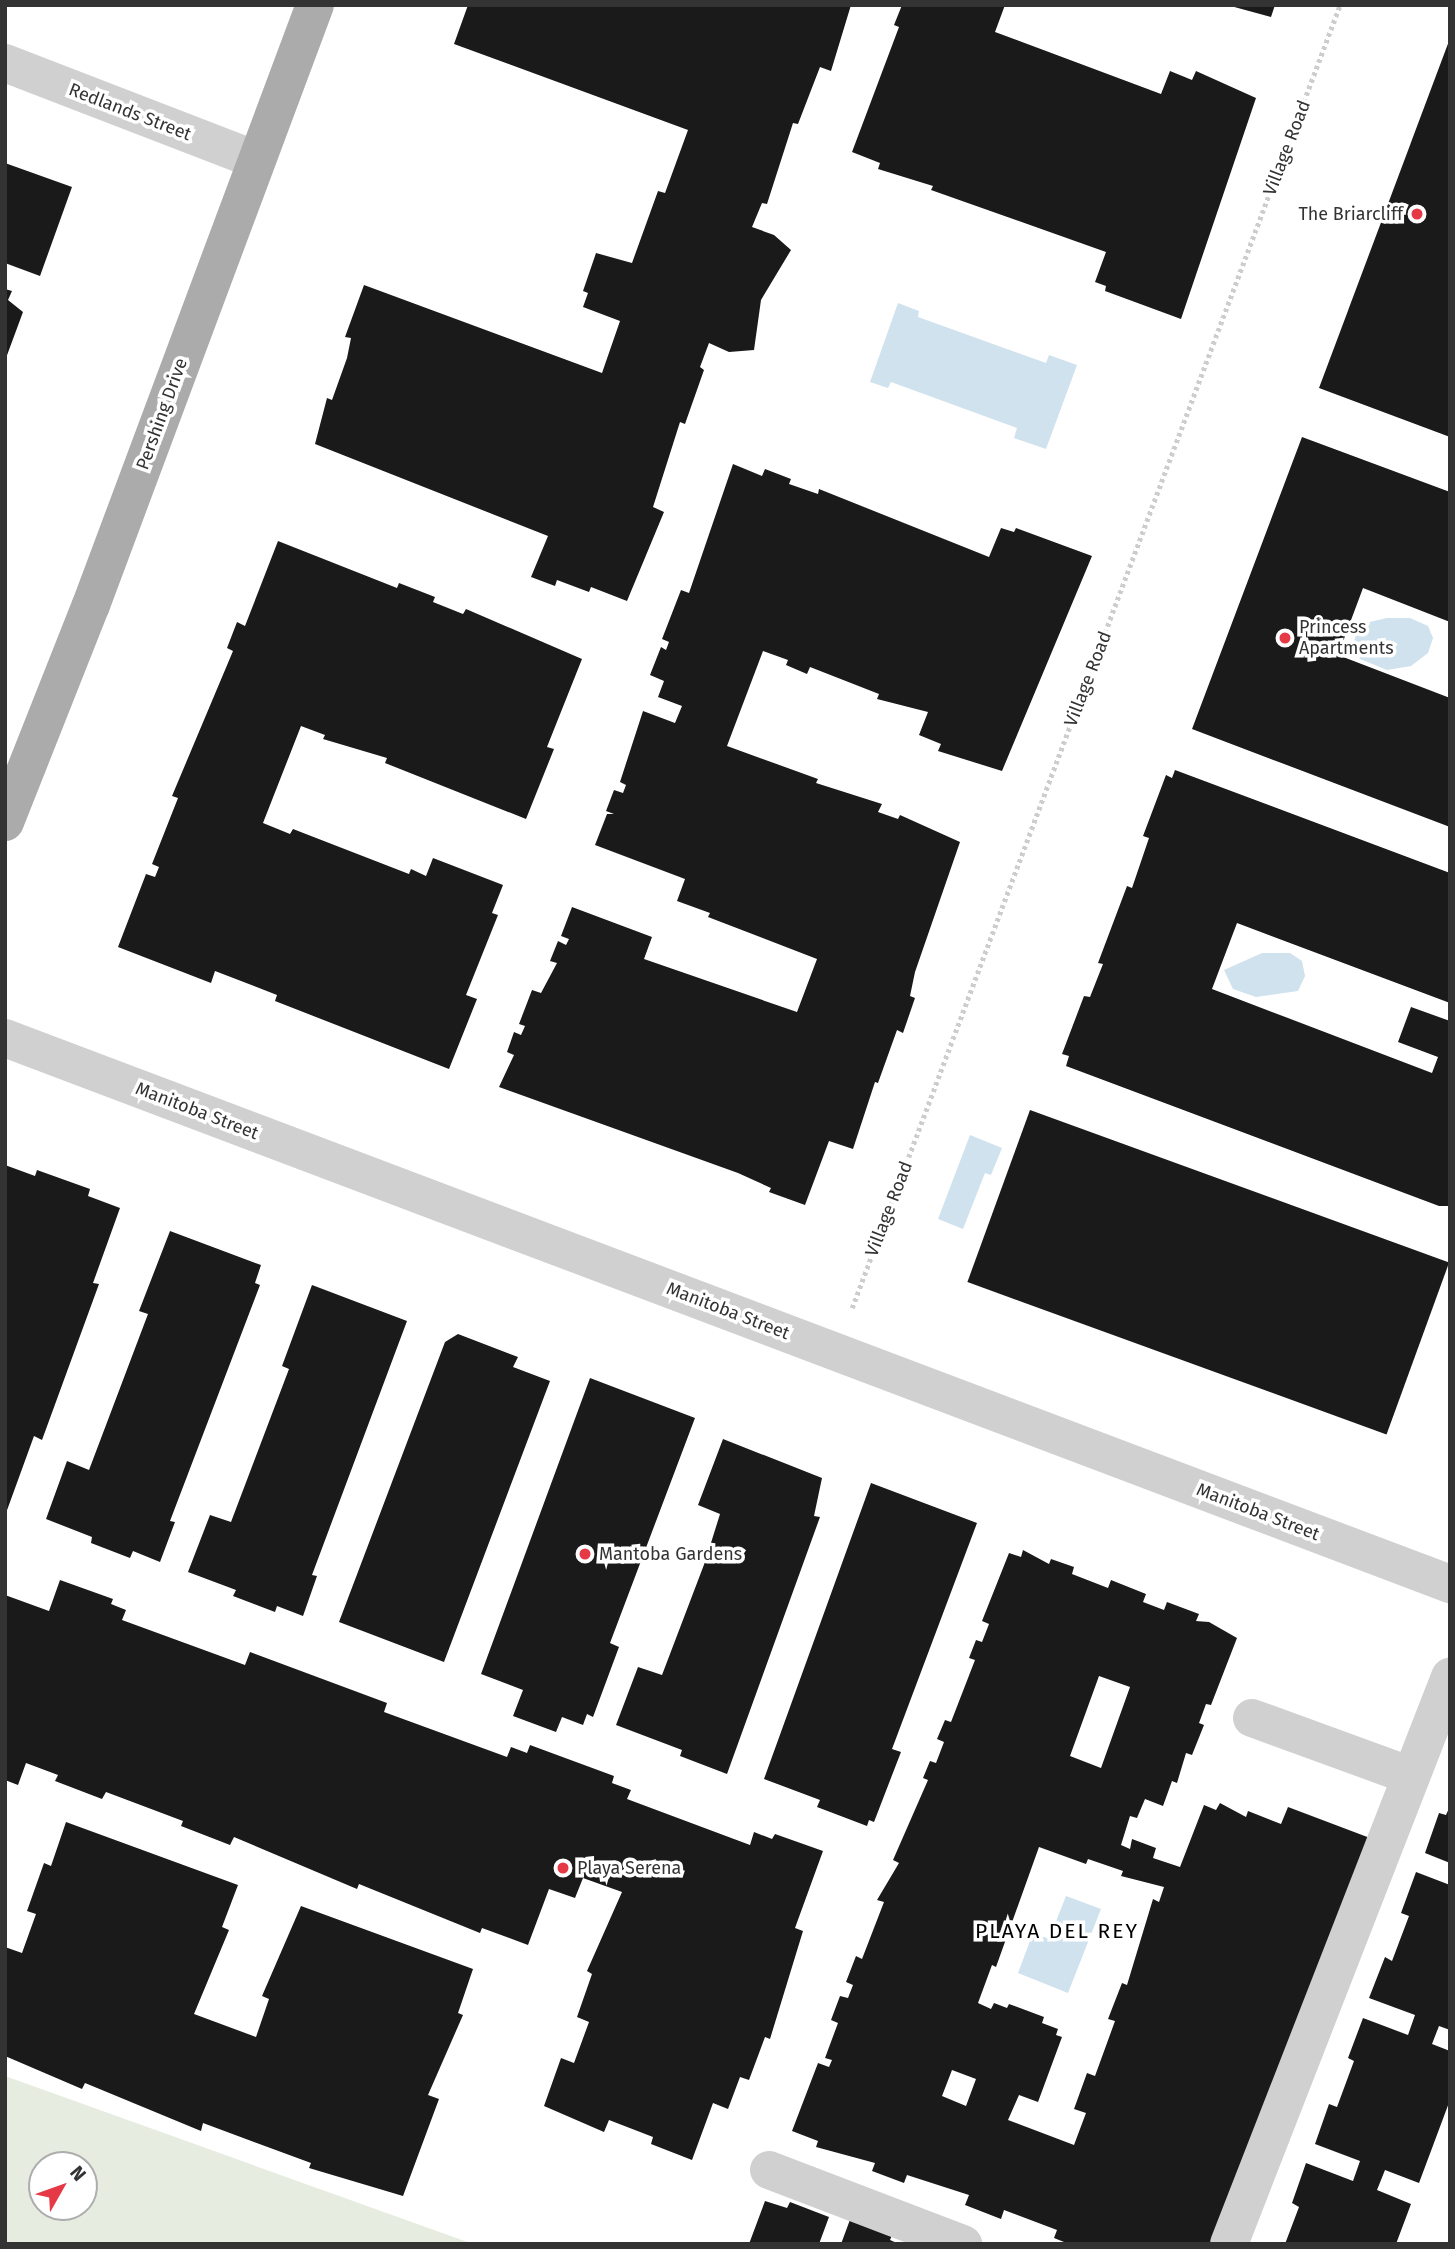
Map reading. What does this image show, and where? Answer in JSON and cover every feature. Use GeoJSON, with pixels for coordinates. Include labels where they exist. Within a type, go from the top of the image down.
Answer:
{"type":"FeatureCollection","features":[{"type":"Feature","properties":{"kind":"main road","name":"Pershing Drive"},"geometry":{"type":"LineString","coordinates":[[5,822],[314,5]]}},
{"type":"Feature","properties":{"kind":"street","name":"Redlands Street"},"geometry":{"type":"LineString","coordinates":[[5,63],[256,160]]}},
{"type":"Feature","properties":{"kind":"street","name":"Manitoba Street"},"geometry":{"type":"LineString","coordinates":[[5,1038],[835,1352],[1447,1573]]}},
{"type":"Feature","properties":{"kind":"street"},"geometry":{"type":"LineString","coordinates":[[1229,2244],[1450,1678]]}},
{"type":"Feature","properties":{"kind":"street"},"geometry":{"type":"LineString","coordinates":[[1252,1718],[1411,1776]]}},
{"type":"Feature","properties":{"kind":"street"},"geometry":{"type":"LineString","coordinates":[[769,2170],[964,2244]]}},
{"type":"Feature","properties":{"kind":"path","name":"Village Road"},"geometry":{"type":"LineString","coordinates":[[835,1352],[1340,5]]}},
{"type":"Feature","properties":{"kind":"shaded area"},"geometry":{"type":"Polygon","coordinates":[[[5,2076],[473,2244],[5,2244],[5,2076]]]}},
{"type":"Feature","properties":{"kind":"water"},"geometry":{"type":"Polygon","coordinates":[[[898,303],[919,311],[918,317],[1046,363],[1049,355],[1077,365],[1046,449],[1014,438],[1017,428],[891,382],[888,388],[870,382],[898,303]]]}},
{"type":"Feature","properties":{"kind":"water"},"geometry":{"type":"Polygon","coordinates":[[[1387,618],[1410,618],[1428,626],[1433,638],[1428,653],[1411,666],[1387,670],[1360,659],[1353,646],[1356,634],[1365,623],[1387,618]]]}},
{"type":"Feature","properties":{"kind":"water"},"geometry":{"type":"Polygon","coordinates":[[[1262,953],[1290,953],[1302,961],[1305,976],[1298,991],[1256,997],[1233,989],[1224,970],[1262,953]]]}},
{"type":"Feature","properties":{"kind":"water"},"geometry":{"type":"Polygon","coordinates":[[[970,1135],[1002,1148],[991,1175],[985,1173],[963,1229],[938,1219],[970,1135]]]}},
{"type":"Feature","properties":{"kind":"water"},"geometry":{"type":"Polygon","coordinates":[[[1066,1896],[1101,1909],[1068,1993],[1018,1973],[1033,1933],[1049,1939],[1066,1896]]]}},
{"type":"Feature","properties":{"kind":"building"},"geometry":{"type":"Polygon","coordinates":[[[468,5],[851,5],[831,71],[820,67],[798,124],[793,123],[767,204],[762,203],[752,227],[774,235],[791,250],[761,300],[754,350],[729,352],[709,343],[700,367],[704,370],[685,424],[680,422],[653,507],[664,512],[627,601],[591,587],[589,592],[557,580],[555,586],[531,577],[548,536],[315,444],[327,398],[332,400],[347,358],[351,338],[345,337],[364,285],[602,373],[620,321],[583,307],[588,293],[583,291],[596,253],[632,263],[658,191],[665,193],[688,130],[454,44],[468,5]]]}},
{"type":"Feature","properties":{"kind":"building"},"geometry":{"type":"Polygon","coordinates":[[[902,5],[1005,5],[995,32],[1161,94],[1170,71],[1192,80],[1196,71],[1256,98],[1181,319],[1105,291],[1106,286],[1095,282],[1106,252],[931,190],[933,186],[878,169],[880,163],[852,152],[899,27],[894,25],[902,5]]]}},
{"type":"Feature","properties":{"kind":"building"},"geometry":{"type":"Polygon","coordinates":[[[1227,5],[1275,5],[1271,17],[1227,5]]]}},
{"type":"Feature","properties":{"kind":"building","name":"The Briarcliff"},"geometry":{"type":"Polygon","coordinates":[[[1450,41],[1450,437],[1319,388],[1450,41]]]}},
{"type":"Feature","properties":{"kind":"building"},"geometry":{"type":"Polygon","coordinates":[[[5,163],[72,187],[40,276],[5,263],[5,163]]]}},
{"type":"Feature","properties":{"kind":"building"},"geometry":{"type":"Polygon","coordinates":[[[5,289],[12,291],[8,300],[23,312],[6,358],[5,289]]]}},
{"type":"Feature","properties":{"kind":"building","name":"Princess Apartments"},"geometry":{"type":"Polygon","coordinates":[[[1302,437],[1450,492],[1450,622],[1363,588],[1338,655],[1450,698],[1450,827],[1192,729],[1302,437]]]}},
{"type":"Feature","properties":{"kind":"building"},"geometry":{"type":"Polygon","coordinates":[[[733,464],[762,476],[765,469],[791,479],[789,484],[818,494],[819,489],[989,557],[1001,528],[1014,532],[1016,528],[1092,556],[1002,771],[938,751],[941,744],[919,735],[928,712],[877,699],[879,694],[810,667],[807,674],[786,665],[788,660],[763,651],[727,746],[818,779],[816,783],[882,804],[878,812],[898,819],[900,815],[960,842],[915,972],[910,996],[915,998],[903,1033],[897,1030],[878,1083],[875,1082],[853,1149],[829,1141],[805,1205],[769,1192],[771,1188],[738,1173],[499,1087],[514,1055],[507,1052],[514,1032],[521,1035],[525,1026],[519,1024],[532,990],[541,993],[557,963],[550,961],[558,941],[566,945],[569,939],[561,936],[572,907],[652,937],[644,959],[797,1012],[817,959],[708,917],[710,913],[677,901],[685,879],[595,845],[607,814],[614,814],[606,811],[614,790],[623,793],[626,785],[620,782],[643,711],[675,723],[682,706],[658,697],[664,681],[650,675],[661,647],[666,650],[669,642],[662,639],[681,590],[689,593],[733,464]]]}},
{"type":"Feature","properties":{"kind":"building"},"geometry":{"type":"Polygon","coordinates":[[[278,541],[397,588],[399,583],[435,597],[433,602],[463,614],[466,609],[582,659],[547,747],[554,749],[526,819],[385,763],[387,758],[323,739],[325,735],[301,726],[263,823],[290,834],[293,829],[409,874],[411,869],[426,876],[433,858],[503,885],[492,913],[498,915],[466,995],[477,999],[449,1069],[275,1001],[277,995],[215,971],[211,983],[118,947],[146,874],[155,877],[159,867],[152,864],[178,798],[172,796],[233,651],[227,648],[237,622],[245,626],[278,541]]]}},
{"type":"Feature","properties":{"kind":"building"},"geometry":{"type":"Polygon","coordinates":[[[1175,770],[1450,873],[1450,1003],[1237,923],[1212,989],[1432,1073],[1438,1057],[1398,1042],[1411,1007],[1450,1021],[1450,1206],[1439,1206],[1066,1066],[1069,1056],[1062,1054],[1084,996],[1090,997],[1103,964],[1098,963],[1127,886],[1132,888],[1149,838],[1143,836],[1166,775],[1172,778],[1175,770]]]}},
{"type":"Feature","properties":{"kind":"building"},"geometry":{"type":"Polygon","coordinates":[[[1030,1110],[1449,1263],[1387,1435],[967,1282],[1030,1110]]]}},
{"type":"Feature","properties":{"kind":"building"},"geometry":{"type":"Polygon","coordinates":[[[5,1165],[35,1176],[37,1170],[90,1189],[88,1196],[120,1208],[93,1283],[99,1284],[42,1440],[34,1436],[6,1513],[5,1165]]]}},
{"type":"Feature","properties":{"kind":"building"},"geometry":{"type":"Polygon","coordinates":[[[170,1231],[261,1265],[255,1283],[260,1285],[170,1521],[175,1522],[160,1562],[133,1551],[130,1558],[91,1543],[92,1537],[46,1519],[67,1461],[89,1470],[148,1314],[139,1311],[170,1231]]]}},
{"type":"Feature","properties":{"kind":"building"},"geometry":{"type":"Polygon","coordinates":[[[312,1285],[407,1321],[312,1575],[317,1576],[303,1616],[277,1606],[275,1612],[233,1596],[236,1590],[188,1572],[210,1515],[231,1522],[289,1369],[282,1366],[312,1285]]]}},
{"type":"Feature","properties":{"kind":"building"},"geometry":{"type":"Polygon","coordinates":[[[458,1334],[518,1357],[513,1367],[550,1381],[444,1662],[339,1622],[445,1342],[458,1334]]]}},
{"type":"Feature","properties":{"kind":"building","name":"Mantoba Gardens"},"geometry":{"type":"Polygon","coordinates":[[[590,1378],[695,1418],[610,1643],[619,1647],[593,1717],[587,1714],[583,1725],[562,1717],[556,1732],[513,1716],[523,1690],[481,1674],[590,1378]]]}},
{"type":"Feature","properties":{"kind":"building"},"geometry":{"type":"Polygon","coordinates":[[[723,1439],[822,1478],[814,1516],[820,1517],[727,1774],[680,1756],[682,1750],[616,1725],[638,1667],[662,1675],[705,1562],[720,1514],[698,1505],[723,1439]]]}},
{"type":"Feature","properties":{"kind":"building"},"geometry":{"type":"Polygon","coordinates":[[[871,1483],[977,1523],[892,1749],[901,1752],[874,1822],[869,1820],[867,1826],[817,1807],[820,1800],[764,1779],[871,1483]]]}},
{"type":"Feature","properties":{"kind":"building"},"geometry":{"type":"Polygon","coordinates":[[[1023,1550],[1049,1564],[1051,1559],[1074,1567],[1072,1574],[1108,1588],[1111,1580],[1146,1594],[1143,1602],[1164,1610],[1167,1602],[1199,1614],[1196,1621],[1209,1622],[1237,1638],[1211,1705],[1206,1704],[1199,1723],[1204,1725],[1192,1755],[1186,1753],[1177,1783],[1172,1781],[1163,1806],[1145,1799],[1137,1818],[1130,1816],[1121,1845],[1130,1849],[1132,1839],[1156,1848],[1153,1858],[1180,1867],[1204,1805],[1216,1810],[1220,1803],[1246,1817],[1248,1811],[1281,1824],[1288,1807],[1370,1838],[1213,2244],[1069,2244],[1054,2238],[1057,2230],[1004,2210],[1001,2219],[965,2205],[969,2195],[907,2175],[904,2183],[872,2171],[875,2163],[816,2147],[818,2141],[792,2131],[818,2063],[829,2067],[832,2060],[825,2058],[838,2023],[831,2020],[840,1996],[848,1998],[853,1985],[846,1982],[856,1956],[862,1959],[884,1902],[877,1900],[899,1863],[893,1860],[928,1780],[923,1778],[930,1761],[936,1763],[944,1742],[937,1739],[945,1720],[951,1722],[975,1660],[969,1658],[976,1640],[982,1642],[989,1624],[982,1621],[1009,1553],[1021,1557],[1023,1550]],[[1099,1676],[1070,1756],[1101,1768],[1130,1687],[1099,1676]],[[1039,1847],[996,1967],[992,1965],[978,2003],[991,2009],[994,2003],[1007,2008],[1009,2004],[1044,2017],[1042,2023],[1058,2029],[1056,2035],[1062,2037],[1038,2102],[1019,2095],[1008,2120],[1074,2145],[1086,2113],[1074,2109],[1087,2073],[1095,2076],[1115,2021],[1108,2019],[1122,1983],[1127,1985],[1153,1899],[1159,1902],[1164,1887],[1121,1876],[1123,1871],[1088,1859],[1086,1864],[1039,1847]],[[952,2070],[942,2096],[966,2106],[976,2079],[952,2070]]]}},
{"type":"Feature","properties":{"kind":"building","name":"Playa Serena"},"geometry":{"type":"Polygon","coordinates":[[[60,1580],[113,1599],[111,1604],[126,1610],[122,1620],[245,1665],[250,1652],[387,1703],[384,1712],[507,1757],[511,1747],[527,1753],[530,1745],[614,1776],[612,1783],[631,1790],[627,1799],[750,1845],[754,1832],[772,1839],[775,1834],[823,1851],[795,1928],[803,1931],[770,2039],[765,2037],[749,2080],[740,2077],[728,2109],[713,2103],[692,2160],[651,2144],[653,2137],[609,2120],[604,2132],[544,2106],[561,2058],[574,2063],[589,2022],[577,2017],[592,1974],[587,1971],[622,1892],[583,1878],[575,1898],[549,1889],[528,1945],[482,1928],[480,1933],[359,1884],[357,1889],[234,1837],[230,1845],[181,1826],[183,1821],[106,1792],[102,1799],[55,1781],[58,1775],[26,1763],[18,1785],[5,1780],[5,1595],[49,1611],[60,1580]]]}},
{"type":"Feature","properties":{"kind":"building"},"geometry":{"type":"Polygon","coordinates":[[[1450,1806],[1450,1863],[1425,1853],[1439,1813],[1446,1815],[1450,1806]]]}},
{"type":"Feature","properties":{"kind":"building"},"geometry":{"type":"Polygon","coordinates":[[[66,1822],[238,1885],[222,1927],[229,1930],[194,2014],[256,2037],[269,1999],[262,1996],[301,1906],[473,1969],[458,2013],[463,2015],[428,2095],[439,2099],[403,2196],[309,2168],[311,2163],[203,2123],[201,2131],[85,2083],[82,2089],[5,2056],[5,1947],[22,1953],[36,1914],[27,1911],[44,1863],[51,1866],[66,1822]]]}},
{"type":"Feature","properties":{"kind":"building"},"geometry":{"type":"Polygon","coordinates":[[[1416,1872],[1450,1885],[1450,2030],[1439,2026],[1432,2044],[1450,2051],[1450,2100],[1419,2183],[1385,2170],[1377,2190],[1411,2204],[1396,2244],[1285,2244],[1299,2207],[1292,2203],[1306,2163],[1353,2181],[1360,2161],[1315,2144],[1329,2104],[1337,2107],[1354,2061],[1348,2058],[1363,2018],[1408,2035],[1415,2015],[1369,1998],[1385,1957],[1392,1961],[1409,1916],[1401,1913],[1416,1872]]]}},
{"type":"Feature","properties":{"kind":"building"},"geometry":{"type":"Polygon","coordinates":[[[765,2201],[787,2208],[790,2202],[829,2217],[819,2244],[749,2244],[765,2201]]]}},
{"type":"Feature","properties":{"kind":"building"},"geometry":{"type":"Polygon","coordinates":[[[851,2217],[893,2233],[890,2240],[899,2244],[841,2244],[851,2217]]]}},
{"type":"Feature","properties":{"kind":"place","name":"The Briarcliff"},"geometry":{"type":"Point","coordinates":[1417,214]}},
{"type":"Feature","properties":{"kind":"place","name":"Princess Apartments"},"geometry":{"type":"Point","coordinates":[1285,638]}},
{"type":"Feature","properties":{"kind":"place","name":"Mantoba Gardens"},"geometry":{"type":"Point","coordinates":[585,1554]}},
{"type":"Feature","properties":{"kind":"place","name":"Playa Serena"},"geometry":{"type":"Point","coordinates":[563,1868]}},
{"type":"Feature","properties":{"kind":"district","name":"PLAYA DEL REY"},"geometry":{"type":"Point","coordinates":[1057,1931]}}]}
